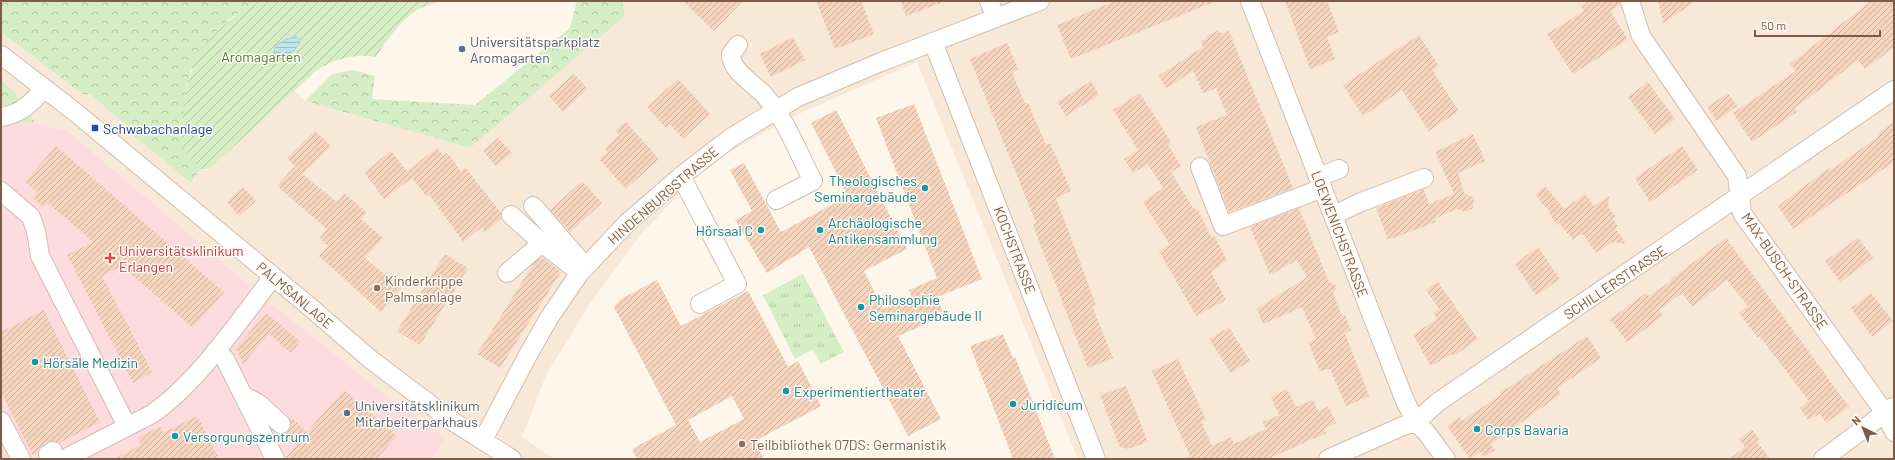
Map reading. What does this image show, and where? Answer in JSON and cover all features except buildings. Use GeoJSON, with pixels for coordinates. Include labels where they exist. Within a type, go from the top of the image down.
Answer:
{"type":"FeatureCollection","features":[{"type":"Feature","properties":{"kind":"street"},"geometry":{"type":"LineString","coordinates":[[989,1],[1001,11]]}},
{"type":"Feature","properties":{"kind":"street","name":"HINDENBURGSTRASSE"},"geometry":{"type":"LineString","coordinates":[[483,440],[549,318],[583,269],[627,223],[681,176],[721,145],[776,110],[798,98],[847,76],[933,42],[1001,11],[1040,1]]}},
{"type":"Feature","properties":{"kind":"street","name":"LOEWENICHSTRASSE"},"geometry":{"type":"LineString","coordinates":[[1250,1],[1334,215],[1397,382],[1416,422],[1426,432],[1446,459]]}},
{"type":"Feature","properties":{"kind":"street","name":"MAX-BUSCH-STRASSE"},"geometry":{"type":"LineString","coordinates":[[1630,1],[1641,36],[1737,176],[1742,213],[1890,409],[1894,432]]}},
{"type":"Feature","properties":{"kind":"street","name":"KOCHSTRASSE"},"geometry":{"type":"LineString","coordinates":[[933,42],[1094,459]]}},
{"type":"Feature","properties":{"kind":"street"},"geometry":{"type":"LineString","coordinates":[[738,45],[731,54],[734,66],[764,95],[776,110],[813,181],[776,200]]}},
{"type":"Feature","properties":{"kind":"street","name":"PALMSANLAGE"},"geometry":{"type":"LineString","coordinates":[[1,55],[44,88],[274,277],[370,359],[452,421],[507,455]]}},
{"type":"Feature","properties":{"kind":"street"},"geometry":{"type":"LineString","coordinates":[[1,117],[20,111],[31,104],[44,88]]}},
{"type":"Feature","properties":{"kind":"street","name":"SCHILLERSTRASSE"},"geometry":{"type":"LineString","coordinates":[[1328,459],[1403,426],[1416,422],[1438,402],[1894,90]]}},
{"type":"Feature","properties":{"kind":"street"},"geometry":{"type":"LineString","coordinates":[[1200,167],[1223,226],[1321,182],[1339,168]]}},
{"type":"Feature","properties":{"kind":"street"},"geometry":{"type":"LineString","coordinates":[[681,176],[737,284],[700,304]]}},
{"type":"Feature","properties":{"kind":"street"},"geometry":{"type":"LineString","coordinates":[[1334,215],[1359,203],[1424,178]]}},
{"type":"Feature","properties":{"kind":"street"},"geometry":{"type":"LineString","coordinates":[[1,191],[31,217],[36,231],[40,256],[127,426]]}},
{"type":"Feature","properties":{"kind":"street"},"geometry":{"type":"LineString","coordinates":[[532,206],[583,269]]}},
{"type":"Feature","properties":{"kind":"street"},"geometry":{"type":"LineString","coordinates":[[511,215],[542,243],[583,269]]}},
{"type":"Feature","properties":{"kind":"street"},"geometry":{"type":"LineString","coordinates":[[507,272],[542,243]]}},
{"type":"Feature","properties":{"kind":"street"},"geometry":{"type":"LineString","coordinates":[[50,455],[127,426],[152,414],[164,405],[178,393],[216,350],[274,277]]}},
{"type":"Feature","properties":{"kind":"street"},"geometry":{"type":"LineString","coordinates":[[216,350],[225,359],[275,459]]}},
{"type":"Feature","properties":{"kind":"street"},"geometry":{"type":"LineString","coordinates":[[244,396],[258,404],[281,424]]}},
{"type":"Feature","properties":{"kind":"street"},"geometry":{"type":"LineString","coordinates":[[1823,459],[1890,409]]}},
{"type":"Feature","properties":{"kind":"street"},"geometry":{"type":"LineString","coordinates":[[1,421],[21,459]]}},
{"type":"Feature","properties":{"kind":"shaded area"},"geometry":{"type":"Polygon","coordinates":[[[622,1],[1894,1],[1894,459],[1078,459],[917,62],[796,115],[708,164],[640,235],[591,302],[546,375],[522,437],[554,459],[431,459],[447,439],[396,403],[260,294],[69,132],[35,122],[15,93],[1,80],[1,32],[82,94],[91,95],[126,125],[129,132],[191,183],[200,169],[209,169],[294,91],[305,101],[470,148],[625,16],[622,1]]]}},
{"type":"Feature","properties":{"kind":"shaded area","name":"Universitätsklinikum Erlangen"},"geometry":{"type":"Polygon","coordinates":[[[35,122],[69,132],[260,294],[396,403],[447,439],[431,459],[1,459],[1,126],[35,122]]]}},
{"type":"Feature","properties":{"kind":"green space"},"geometry":{"type":"Polygon","coordinates":[[[1,1],[258,1],[228,20],[191,70],[184,105],[185,148],[200,169],[191,183],[129,132],[126,125],[91,95],[82,94],[1,32],[1,1]]]}},
{"type":"Feature","properties":{"kind":"green space","name":"Aromagarten"},"geometry":{"type":"Polygon","coordinates":[[[258,1],[440,1],[411,14],[394,31],[376,57],[353,56],[332,62],[318,69],[209,169],[200,169],[185,149],[182,136],[183,113],[190,75],[196,59],[214,34],[226,23],[258,1]]]}},
{"type":"Feature","properties":{"kind":"green space"},"geometry":{"type":"Polygon","coordinates":[[[577,1],[622,1],[625,16],[470,148],[305,101],[332,74],[354,70],[375,76],[372,99],[475,105],[570,28],[577,1]]]}},
{"type":"Feature","properties":{"kind":"green space"},"geometry":{"type":"Polygon","coordinates":[[[1,80],[15,93],[35,122],[1,126],[1,80]]]}},
{"type":"Feature","properties":{"kind":"green space"},"geometry":{"type":"Polygon","coordinates":[[[803,274],[844,352],[821,364],[813,349],[795,359],[763,295],[803,274]]]}},
{"type":"Feature","properties":{"kind":"water"},"geometry":{"type":"Polygon","coordinates":[[[296,37],[299,39],[300,43],[293,52],[279,59],[273,56],[276,45],[287,39],[296,37]]]}},
{"type":"Feature","properties":{"kind":"place","name":"Universitätsparkplatz Aromagarten"},"geometry":{"type":"Point","coordinates":[462,49]}},
{"type":"Feature","properties":{"kind":"place","name":"Schwabachanlage"},"geometry":{"type":"Point","coordinates":[95,128]}},
{"type":"Feature","properties":{"kind":"place","name":"Theologisches Seminargebäude"},"geometry":{"type":"Point","coordinates":[925,188]}},
{"type":"Feature","properties":{"kind":"place","name":"Hörsaal C"},"geometry":{"type":"Point","coordinates":[761,230]}},
{"type":"Feature","properties":{"kind":"place","name":"Archäologische Antikensammlung"},"geometry":{"type":"Point","coordinates":[820,230]}},
{"type":"Feature","properties":{"kind":"place","name":"Universitätsklinikum Erlangen"},"geometry":{"type":"Point","coordinates":[110,258]}},
{"type":"Feature","properties":{"kind":"place","name":"Kinderkrippe Palmsanlage"},"geometry":{"type":"Point","coordinates":[377,288]}},
{"type":"Feature","properties":{"kind":"place","name":"Philosophie Seminargebäude II"},"geometry":{"type":"Point","coordinates":[861,307]}},
{"type":"Feature","properties":{"kind":"place","name":"Hörsäle Medizin"},"geometry":{"type":"Point","coordinates":[35,362]}},
{"type":"Feature","properties":{"kind":"place","name":"Experimentiertheater"},"geometry":{"type":"Point","coordinates":[786,391]}},
{"type":"Feature","properties":{"kind":"place","name":"Juridicum"},"geometry":{"type":"Point","coordinates":[1013,404]}},
{"type":"Feature","properties":{"kind":"place","name":"Universitätsklinikum Mitarbeiterparkhaus"},"geometry":{"type":"Point","coordinates":[347,413]}},
{"type":"Feature","properties":{"kind":"place","name":"Corps Bavaria"},"geometry":{"type":"Point","coordinates":[1477,429]}},
{"type":"Feature","properties":{"kind":"place","name":"Versorgungszentrum"},"geometry":{"type":"Point","coordinates":[175,436]}},
{"type":"Feature","properties":{"kind":"place","name":"Teilbibliothek 07DS: Germanistik"},"geometry":{"type":"Point","coordinates":[742,444]}}]}
